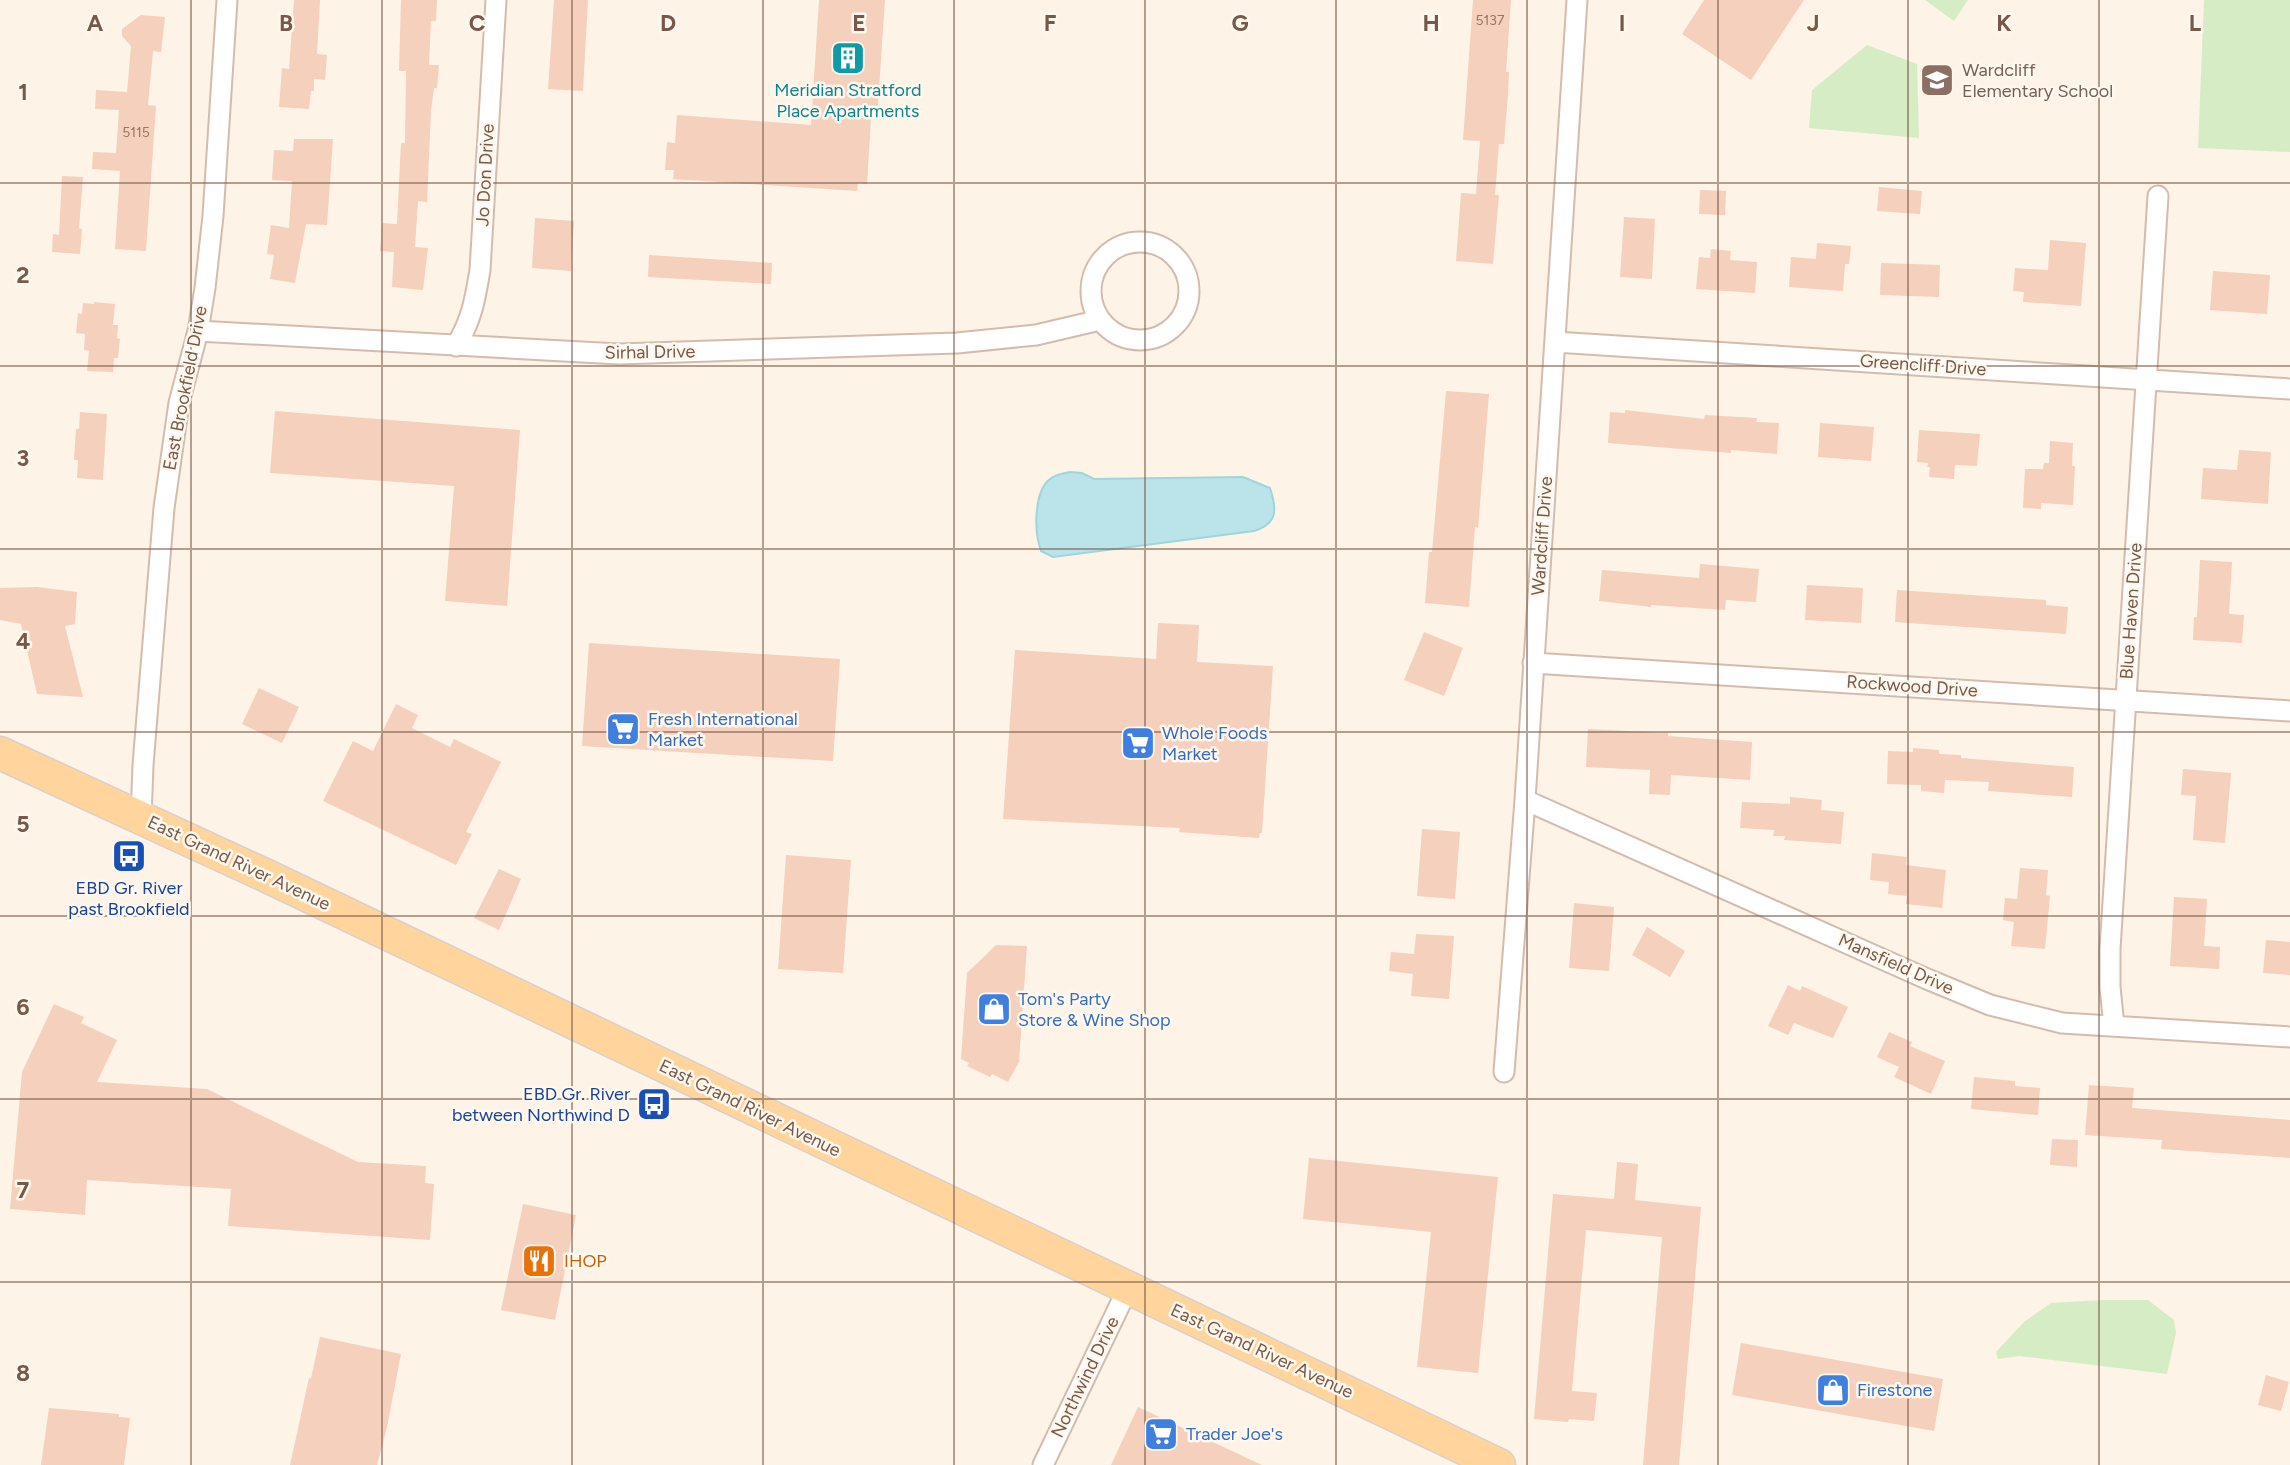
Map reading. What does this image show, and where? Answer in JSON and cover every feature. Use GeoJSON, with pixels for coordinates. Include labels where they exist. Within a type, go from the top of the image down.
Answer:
{"type":"FeatureCollection","features":[{"type":"Feature","properties":{"kind":"main road","name":"East Grand River Avenue"},"geometry":{"type":"LineString","coordinates":[[0,753],[269,877],[1500,1465]]}},
{"type":"Feature","properties":{"kind":"street","name":"East Brookfield Drive"},"geometry":{"type":"LineString","coordinates":[[141,818],[165,501],[179,403],[198,331],[213,216],[227,0]]}},
{"type":"Feature","properties":{"kind":"street","name":"Jo Don Drive"},"geometry":{"type":"LineString","coordinates":[[456,346],[468,326],[480,270],[496,0]]}},
{"type":"Feature","properties":{"kind":"street","name":"Wardcliff Drive"},"geometry":{"type":"LineString","coordinates":[[1504,1072],[1525,800],[1577,0]]}},
{"type":"Feature","properties":{"kind":"street","name":"Blue Haven Drive"},"geometry":{"type":"LineString","coordinates":[[2114,1026],[2110,949],[2158,196]]}},
{"type":"Feature","properties":{"kind":"street"},"geometry":{"type":"LineString","coordinates":[[1138,242],[1161,246],[1175,256],[1185,269],[1189,300],[1183,316],[1173,328],[1159,337],[1143,340],[1127,338],[1112,331],[1100,320],[1093,306],[1091,289],[1094,273],[1102,260],[1114,249],[1138,242]]}},
{"type":"Feature","properties":{"kind":"street","name":"Sirhal Drive"},"geometry":{"type":"LineString","coordinates":[[198,331],[619,354],[957,343],[1036,335],[1100,320]]}},
{"type":"Feature","properties":{"kind":"street","name":"Greencliff Drive"},"geometry":{"type":"LineString","coordinates":[[1555,342],[2290,389]]}},
{"type":"Feature","properties":{"kind":"street","name":"Rockwood Drive"},"geometry":{"type":"LineString","coordinates":[[1533,663],[2290,711]]}},
{"type":"Feature","properties":{"kind":"street","name":"Mansfield Drive"},"geometry":{"type":"LineString","coordinates":[[1525,800],[1990,1005],[2062,1023],[2290,1037]]}},
{"type":"Feature","properties":{"kind":"street","name":"Northwind Drive"},"geometry":{"type":"LineString","coordinates":[[1043,1465],[1128,1288]]}},
{"type":"Feature","properties":{"kind":"green space"},"geometry":{"type":"Polygon","coordinates":[[[1925,0],[1968,0],[1954,21],[1925,0]]]}},
{"type":"Feature","properties":{"kind":"green space"},"geometry":{"type":"Polygon","coordinates":[[[2204,0],[2290,0],[2290,152],[2198,148],[2204,0]]]}},
{"type":"Feature","properties":{"kind":"green space"},"geometry":{"type":"Polygon","coordinates":[[[1867,45],[1917,64],[1919,138],[1809,128],[1812,90],[1867,45]]]}},
{"type":"Feature","properties":{"kind":"green space"},"geometry":{"type":"Polygon","coordinates":[[[2148,1300],[2174,1320],[2176,1333],[2167,1374],[2019,1356],[1998,1359],[1996,1352],[2024,1322],[2051,1303],[2148,1300]]]}},
{"type":"Feature","properties":{"kind":"water"},"geometry":{"type":"Polygon","coordinates":[[[1070,472],[1082,473],[1094,479],[1243,477],[1270,488],[1274,515],[1268,524],[1254,531],[1053,557],[1041,551],[1039,543],[1036,522],[1039,500],[1046,483],[1055,476],[1070,472]]]}},
{"type":"Feature","properties":{"kind":"building"},"geometry":{"type":"Polygon","coordinates":[[[294,0],[320,0],[317,54],[327,55],[325,80],[314,79],[309,109],[279,107],[282,68],[289,69],[294,0]]]}},
{"type":"Feature","properties":{"kind":"building"},"geometry":{"type":"Polygon","coordinates":[[[401,0],[437,0],[436,21],[431,21],[429,65],[439,65],[431,111],[427,202],[418,201],[415,247],[428,248],[423,290],[392,287],[394,252],[380,251],[382,223],[397,224],[401,143],[405,143],[406,71],[399,71],[401,0]]]}},
{"type":"Feature","properties":{"kind":"building"},"geometry":{"type":"Polygon","coordinates":[[[554,0],[588,0],[583,91],[548,89],[554,0]]]}},
{"type":"Feature","properties":{"kind":"building","name":"Meridian Stratford Place Apartments"},"geometry":{"type":"Polygon","coordinates":[[[819,0],[885,0],[877,119],[871,119],[867,184],[858,183],[857,191],[673,179],[674,170],[665,170],[667,142],[675,143],[677,115],[811,125],[819,0]]]}},
{"type":"Feature","properties":{"kind":"building"},"geometry":{"type":"Polygon","coordinates":[[[1473,0],[1511,0],[1506,72],[1509,72],[1508,94],[1504,144],[1499,144],[1495,195],[1499,195],[1493,264],[1456,261],[1461,193],[1476,194],[1480,141],[1463,140],[1473,0]]]}},
{"type":"Feature","properties":{"kind":"building"},"geometry":{"type":"Polygon","coordinates":[[[1704,0],[1804,0],[1751,80],[1682,34],[1704,0]]]}},
{"type":"Feature","properties":{"kind":"building"},"geometry":{"type":"Polygon","coordinates":[[[141,15],[165,17],[161,52],[153,51],[148,105],[156,106],[146,251],[115,249],[120,171],[92,169],[93,152],[116,153],[119,110],[95,109],[96,90],[127,92],[131,46],[122,36],[122,29],[141,15]]]}},
{"type":"Feature","properties":{"kind":"building"},"geometry":{"type":"Polygon","coordinates":[[[294,139],[333,139],[327,225],[306,224],[295,283],[270,279],[274,255],[267,254],[271,225],[289,228],[292,181],[272,180],[274,150],[293,151],[294,139]]]}},
{"type":"Feature","properties":{"kind":"building"},"geometry":{"type":"Polygon","coordinates":[[[62,176],[83,177],[80,254],[52,252],[53,234],[59,235],[62,176]]]}},
{"type":"Feature","properties":{"kind":"building"},"geometry":{"type":"Polygon","coordinates":[[[1879,187],[1922,191],[1920,214],[1877,211],[1879,187]]]}},
{"type":"Feature","properties":{"kind":"building"},"geometry":{"type":"Polygon","coordinates":[[[1700,190],[1726,191],[1725,215],[1699,214],[1700,190]]]}},
{"type":"Feature","properties":{"kind":"building"},"geometry":{"type":"Polygon","coordinates":[[[1624,217],[1655,219],[1652,279],[1620,277],[1624,217]]]}},
{"type":"Feature","properties":{"kind":"building"},"geometry":{"type":"Polygon","coordinates":[[[535,218],[574,221],[571,271],[532,268],[535,218]]]}},
{"type":"Feature","properties":{"kind":"building"},"geometry":{"type":"Polygon","coordinates":[[[2050,240],[2086,243],[2081,306],[2023,302],[2024,292],[2013,291],[2015,268],[2048,270],[2050,240]]]}},
{"type":"Feature","properties":{"kind":"building"},"geometry":{"type":"Polygon","coordinates":[[[1817,243],[1851,246],[1849,264],[1845,264],[1843,291],[1789,287],[1791,257],[1816,259],[1817,243]]]}},
{"type":"Feature","properties":{"kind":"building"},"geometry":{"type":"Polygon","coordinates":[[[1711,249],[1731,251],[1730,260],[1757,262],[1755,293],[1696,289],[1699,257],[1710,258],[1711,249]]]}},
{"type":"Feature","properties":{"kind":"building"},"geometry":{"type":"Polygon","coordinates":[[[649,255],[772,263],[771,284],[648,277],[649,255]]]}},
{"type":"Feature","properties":{"kind":"building"},"geometry":{"type":"Polygon","coordinates":[[[1881,263],[1940,265],[1939,297],[1880,295],[1881,263]]]}},
{"type":"Feature","properties":{"kind":"building"},"geometry":{"type":"Polygon","coordinates":[[[2213,271],[2270,275],[2267,314],[2210,310],[2213,271]]]}},
{"type":"Feature","properties":{"kind":"building"},"geometry":{"type":"Polygon","coordinates":[[[83,303],[115,304],[113,325],[118,325],[117,338],[120,339],[113,372],[87,371],[89,351],[84,350],[85,334],[76,333],[78,313],[82,314],[83,303]]]}},
{"type":"Feature","properties":{"kind":"building"},"geometry":{"type":"Polygon","coordinates":[[[1446,391],[1489,394],[1469,607],[1425,603],[1446,391]]]}},
{"type":"Feature","properties":{"kind":"building"},"geometry":{"type":"Polygon","coordinates":[[[1625,410],[1704,419],[1705,415],[1757,418],[1756,422],[1779,423],[1777,454],[1608,443],[1610,412],[1625,413],[1625,410]]]}},
{"type":"Feature","properties":{"kind":"building"},"geometry":{"type":"Polygon","coordinates":[[[275,411],[520,430],[507,606],[445,601],[454,486],[270,473],[275,411]]]}},
{"type":"Feature","properties":{"kind":"building"},"geometry":{"type":"Polygon","coordinates":[[[80,412],[107,414],[103,480],[77,478],[78,460],[74,460],[80,412]]]}},
{"type":"Feature","properties":{"kind":"building"},"geometry":{"type":"Polygon","coordinates":[[[1820,423],[1874,427],[1871,461],[1818,457],[1820,423]]]}},
{"type":"Feature","properties":{"kind":"building"},"geometry":{"type":"Polygon","coordinates":[[[1919,430],[1980,434],[1977,466],[1955,465],[1954,479],[1929,477],[1928,463],[1917,462],[1919,430]]]}},
{"type":"Feature","properties":{"kind":"building"},"geometry":{"type":"Polygon","coordinates":[[[2050,441],[2073,443],[2073,505],[2041,503],[2041,509],[2023,508],[2025,469],[2043,469],[2044,463],[2049,463],[2050,441]]]}},
{"type":"Feature","properties":{"kind":"building"},"geometry":{"type":"Polygon","coordinates":[[[2239,450],[2271,452],[2268,504],[2201,499],[2203,468],[2237,470],[2239,450]]]}},
{"type":"Feature","properties":{"kind":"building"},"geometry":{"type":"Polygon","coordinates":[[[2200,560],[2232,562],[2229,614],[2244,615],[2242,643],[2193,640],[2200,560]]]}},
{"type":"Feature","properties":{"kind":"building"},"geometry":{"type":"Polygon","coordinates":[[[1700,564],[1759,569],[1756,602],[1726,600],[1725,610],[1651,607],[1599,601],[1602,570],[1699,578],[1700,564]]]}},
{"type":"Feature","properties":{"kind":"building"},"geometry":{"type":"Polygon","coordinates":[[[1807,585],[1863,588],[1861,623],[1805,620],[1807,585]]]}},
{"type":"Feature","properties":{"kind":"building"},"geometry":{"type":"Polygon","coordinates":[[[37,587],[77,592],[75,624],[65,626],[83,697],[37,694],[21,624],[0,620],[0,588],[37,587]]]}},
{"type":"Feature","properties":{"kind":"building"},"geometry":{"type":"Polygon","coordinates":[[[1897,590],[2046,600],[2046,605],[2068,607],[2066,634],[1895,622],[1897,590]]]}},
{"type":"Feature","properties":{"kind":"building","name":"Whole Foods Market"},"geometry":{"type":"Polygon","coordinates":[[[1158,623],[1199,625],[1197,662],[1273,666],[1262,833],[1259,838],[1179,832],[1180,828],[1003,819],[1015,650],[1156,659],[1158,623]]]}},
{"type":"Feature","properties":{"kind":"building"},"geometry":{"type":"Polygon","coordinates":[[[1424,632],[1463,648],[1444,696],[1404,680],[1424,632]]]}},
{"type":"Feature","properties":{"kind":"building"},"geometry":{"type":"Polygon","coordinates":[[[589,643],[840,659],[833,761],[582,746],[589,643]]]}},
{"type":"Feature","properties":{"kind":"building"},"geometry":{"type":"Polygon","coordinates":[[[259,688],[299,707],[282,743],[242,724],[259,688]]]}},
{"type":"Feature","properties":{"kind":"building"},"geometry":{"type":"Polygon","coordinates":[[[396,704],[418,715],[412,728],[450,747],[454,739],[501,762],[466,832],[472,834],[456,865],[323,801],[353,741],[373,751],[396,704]]]}},
{"type":"Feature","properties":{"kind":"building"},"geometry":{"type":"Polygon","coordinates":[[[1588,729],[1668,733],[1668,736],[1752,742],[1750,780],[1671,775],[1670,795],[1649,794],[1650,770],[1586,767],[1588,729]]]}},
{"type":"Feature","properties":{"kind":"building"},"geometry":{"type":"Polygon","coordinates":[[[1913,748],[1939,750],[1939,754],[1961,755],[1961,758],[2074,767],[2072,797],[1988,791],[1989,782],[1945,780],[1944,793],[1921,791],[1921,785],[1887,784],[1888,751],[1913,752],[1913,748]]]}},
{"type":"Feature","properties":{"kind":"building"},"geometry":{"type":"Polygon","coordinates":[[[2183,769],[2231,773],[2225,843],[2193,840],[2196,796],[2181,795],[2183,769]]]}},
{"type":"Feature","properties":{"kind":"building"},"geometry":{"type":"Polygon","coordinates":[[[1790,797],[1822,800],[1821,810],[1844,812],[1841,844],[1784,840],[1785,836],[1773,836],[1774,830],[1740,828],[1742,802],[1790,804],[1790,797]]]}},
{"type":"Feature","properties":{"kind":"building"},"geometry":{"type":"Polygon","coordinates":[[[1422,829],[1460,832],[1455,899],[1417,896],[1422,829]]]}},
{"type":"Feature","properties":{"kind":"building"},"geometry":{"type":"Polygon","coordinates":[[[1872,853],[1907,857],[1906,865],[1946,870],[1942,908],[1906,904],[1907,896],[1888,894],[1889,882],[1870,880],[1872,853]]]}},
{"type":"Feature","properties":{"kind":"building"},"geometry":{"type":"Polygon","coordinates":[[[786,855],[851,860],[843,973],[778,969],[786,855]]]}},
{"type":"Feature","properties":{"kind":"building"},"geometry":{"type":"Polygon","coordinates":[[[2020,868],[2048,870],[2046,895],[2050,896],[2045,949],[2011,946],[2014,922],[2003,920],[2005,898],[2017,899],[2020,868]]]}},
{"type":"Feature","properties":{"kind":"building"},"geometry":{"type":"Polygon","coordinates":[[[499,869],[521,879],[499,930],[474,918],[499,869]]]}},
{"type":"Feature","properties":{"kind":"building"},"geometry":{"type":"Polygon","coordinates":[[[2174,897],[2207,899],[2204,946],[2220,947],[2219,969],[2170,966],[2174,897]]]}},
{"type":"Feature","properties":{"kind":"building"},"geometry":{"type":"Polygon","coordinates":[[[1574,903],[1614,907],[1609,971],[1569,968],[1574,903]]]}},
{"type":"Feature","properties":{"kind":"building"},"geometry":{"type":"Polygon","coordinates":[[[1647,927],[1685,951],[1670,977],[1632,955],[1647,927]]]}},
{"type":"Feature","properties":{"kind":"building"},"geometry":{"type":"Polygon","coordinates":[[[1416,934],[1454,936],[1449,999],[1411,996],[1413,974],[1389,971],[1391,952],[1414,954],[1416,934]]]}},
{"type":"Feature","properties":{"kind":"building"},"geometry":{"type":"Polygon","coordinates":[[[2266,940],[2290,942],[2290,975],[2263,973],[2266,940]]]}},
{"type":"Feature","properties":{"kind":"building"},"geometry":{"type":"Polygon","coordinates":[[[996,945],[1027,946],[1019,1062],[1008,1082],[967,1066],[969,1063],[961,1059],[967,973],[996,945]]]}},
{"type":"Feature","properties":{"kind":"building"},"geometry":{"type":"Polygon","coordinates":[[[1788,985],[1800,991],[1802,986],[1848,1007],[1833,1038],[1794,1023],[1788,1035],[1768,1026],[1788,985]]]}},
{"type":"Feature","properties":{"kind":"building"},"geometry":{"type":"Polygon","coordinates":[[[54,1004],[84,1017],[81,1023],[117,1040],[97,1082],[207,1089],[358,1162],[426,1166],[425,1183],[434,1184],[430,1240],[228,1226],[231,1189],[87,1180],[85,1215],[10,1209],[22,1072],[54,1004]]]}},
{"type":"Feature","properties":{"kind":"building"},"geometry":{"type":"Polygon","coordinates":[[[1889,1032],[1912,1042],[1910,1046],[1945,1061],[1931,1094],[1894,1077],[1899,1067],[1877,1057],[1889,1032]]]}},
{"type":"Feature","properties":{"kind":"building"},"geometry":{"type":"Polygon","coordinates":[[[1974,1077],[2015,1081],[2015,1086],[2040,1088],[2038,1115],[1971,1109],[1974,1077]]]}},
{"type":"Feature","properties":{"kind":"building"},"geometry":{"type":"Polygon","coordinates":[[[2089,1085],[2134,1088],[2132,1108],[2290,1120],[2290,1158],[2161,1149],[2162,1140],[2085,1135],[2089,1085]]]}},
{"type":"Feature","properties":{"kind":"building"},"geometry":{"type":"Polygon","coordinates":[[[2052,1139],[2078,1140],[2077,1167],[2050,1165],[2052,1139]]]}},
{"type":"Feature","properties":{"kind":"building"},"geometry":{"type":"Polygon","coordinates":[[[1309,1158],[1498,1177],[1478,1373],[1417,1367],[1431,1232],[1303,1219],[1309,1158]]]}},
{"type":"Feature","properties":{"kind":"building"},"geometry":{"type":"Polygon","coordinates":[[[1617,1162],[1638,1164],[1635,1200],[1701,1207],[1679,1465],[1643,1465],[1662,1237],[1586,1230],[1572,1391],[1597,1393],[1594,1421],[1534,1419],[1553,1194],[1614,1199],[1617,1162]]]}},
{"type":"Feature","properties":{"kind":"building","name":"IHOP"},"geometry":{"type":"Polygon","coordinates":[[[523,1204],[576,1215],[555,1320],[501,1310],[523,1204]]]}},
{"type":"Feature","properties":{"kind":"building"},"geometry":{"type":"Polygon","coordinates":[[[320,1337],[401,1354],[377,1465],[290,1465],[320,1337]]]}},
{"type":"Feature","properties":{"kind":"building"},"geometry":{"type":"Polygon","coordinates":[[[1741,1343],[1943,1379],[1934,1431],[1732,1395],[1741,1343]]]}},
{"type":"Feature","properties":{"kind":"building"},"geometry":{"type":"Polygon","coordinates":[[[2266,1375],[2289,1382],[2281,1411],[2258,1405],[2266,1375]]]}},
{"type":"Feature","properties":{"kind":"building","name":"Trader Joe's"},"geometry":{"type":"Polygon","coordinates":[[[1138,1407],[1262,1465],[1111,1465],[1138,1407]]]}},
{"type":"Feature","properties":{"kind":"building"},"geometry":{"type":"Polygon","coordinates":[[[49,1408],[119,1414],[119,1417],[130,1418],[124,1465],[41,1465],[49,1408]]]}},
{"type":"Feature","properties":{"kind":"place","name":"Meridian Stratford Place Apartments"},"geometry":{"type":"Point","coordinates":[848,58]}},
{"type":"Feature","properties":{"kind":"place","name":"Wardcliff Elementary School"},"geometry":{"type":"Point","coordinates":[1937,80]}},
{"type":"Feature","properties":{"kind":"place","name":"Fresh International Market"},"geometry":{"type":"Point","coordinates":[623,729]}},
{"type":"Feature","properties":{"kind":"place","name":"Whole Foods Market"},"geometry":{"type":"Point","coordinates":[1138,743]}},
{"type":"Feature","properties":{"kind":"place","name":"EBD Gr. River past Brookfield"},"geometry":{"type":"Point","coordinates":[129,856]}},
{"type":"Feature","properties":{"kind":"place","name":"Tom's Party Store & Wine Shop"},"geometry":{"type":"Point","coordinates":[994,1009]}},
{"type":"Feature","properties":{"kind":"place","name":"EBD Gr. River between Northwind D"},"geometry":{"type":"Point","coordinates":[654,1104]}},
{"type":"Feature","properties":{"kind":"place","name":"IHOP"},"geometry":{"type":"Point","coordinates":[539,1261]}},
{"type":"Feature","properties":{"kind":"place","name":"Firestone"},"geometry":{"type":"Point","coordinates":[1833,1390]}},
{"type":"Feature","properties":{"kind":"place","name":"Trader Joe's"},"geometry":{"type":"Point","coordinates":[1161,1434]}}]}
